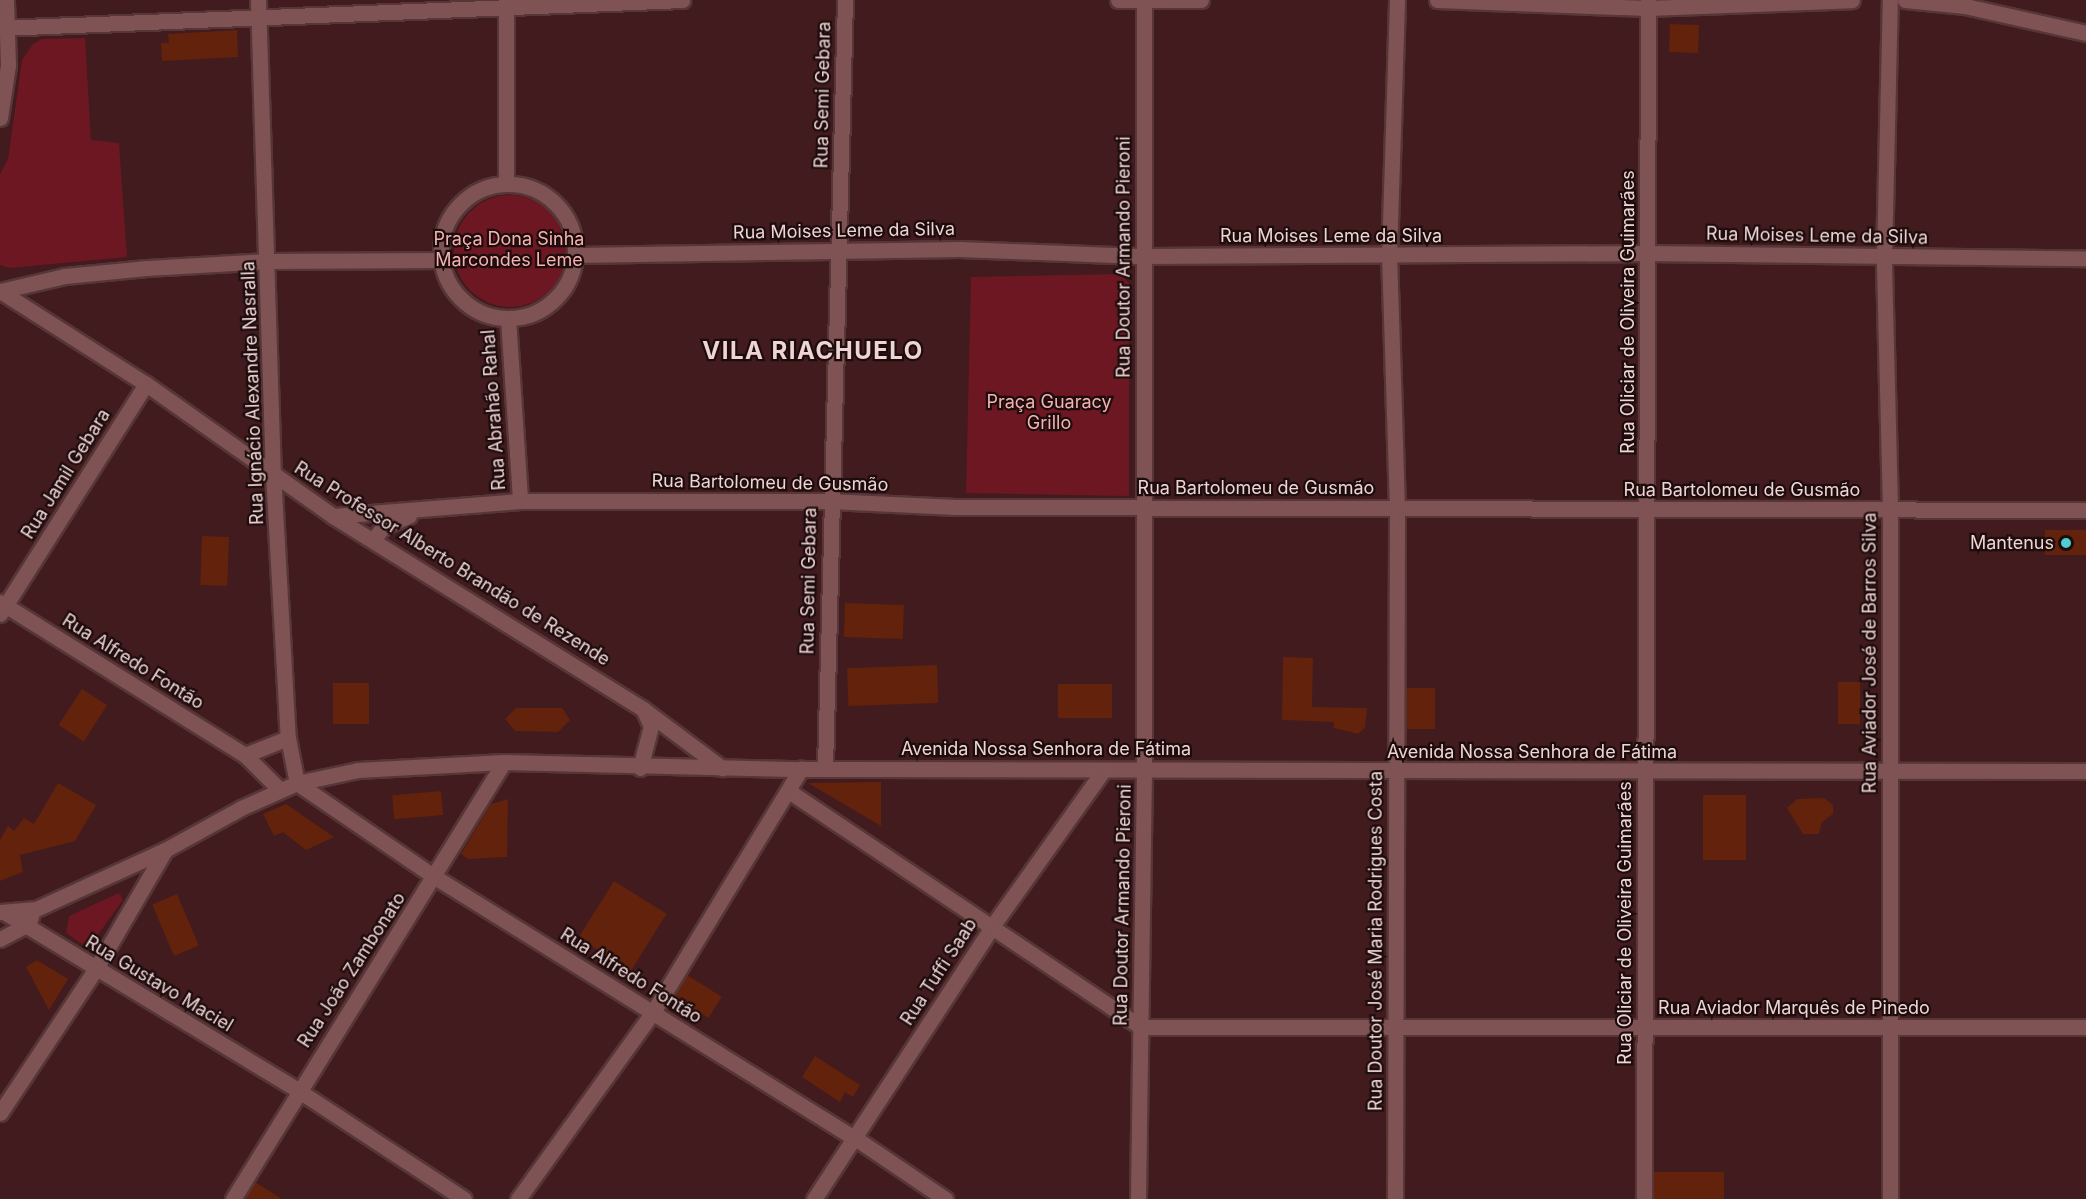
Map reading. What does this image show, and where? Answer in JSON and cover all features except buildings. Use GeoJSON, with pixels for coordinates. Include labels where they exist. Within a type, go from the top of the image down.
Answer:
{"type":"FeatureCollection","features":[{"type":"Feature","properties":{"kind":"street"},"geometry":{"type":"LineString","coordinates":[[0,118],[8,65],[3,28],[6,0]]}},
{"type":"Feature","properties":{"kind":"street"},"geometry":{"type":"LineString","coordinates":[[3,28],[258,7],[682,0]]}},
{"type":"Feature","properties":{"kind":"street","name":"Rua Semi Gebara"},"geometry":{"type":"LineString","coordinates":[[825,768],[830,501],[845,0]]}},
{"type":"Feature","properties":{"kind":"street"},"geometry":{"type":"LineString","coordinates":[[1118,0],[1201,0]]}},
{"type":"Feature","properties":{"kind":"street","name":"Rua Doutor Armando Pieroni"},"geometry":{"type":"LineString","coordinates":[[1138,1199],[1144,769],[1141,508],[1145,256],[1144,0]]}},
{"type":"Feature","properties":{"kind":"street","name":"Rua Doutor José Maria Rodrigues Costa"},"geometry":{"type":"LineString","coordinates":[[1395,1199],[1397,508],[1389,256],[1397,0]]}},
{"type":"Feature","properties":{"kind":"street"},"geometry":{"type":"LineString","coordinates":[[1437,0],[1648,4],[1852,0]]}},
{"type":"Feature","properties":{"kind":"street","name":"Rua Aviador José de Barros Silva"},"geometry":{"type":"LineString","coordinates":[[1890,0],[1884,258],[1890,509],[1893,1028],[1890,1199]]}},
{"type":"Feature","properties":{"kind":"street"},"geometry":{"type":"LineString","coordinates":[[1905,0],[1965,6],[2086,33]]}},
{"type":"Feature","properties":{"kind":"street"},"geometry":{"type":"LineString","coordinates":[[506,3],[506,184]]}},
{"type":"Feature","properties":{"kind":"street","name":"Rua Oliciar de Oliveira Guimarães"},"geometry":{"type":"LineString","coordinates":[[1644,1199],[1645,772],[1649,511],[1646,253],[1648,4]]}},
{"type":"Feature","properties":{"kind":"street","name":"Rua Ignácio Alexandre Nasralla"},"geometry":{"type":"LineString","coordinates":[[258,7],[268,261],[273,473],[288,738],[297,783]]}},
{"type":"Feature","properties":{"kind":"street"},"geometry":{"type":"LineString","coordinates":[[506,184],[533,189],[556,204],[571,227],[575,255],[570,276],[559,294],[536,312],[508,318],[470,306],[451,286],[442,260],[444,233],[457,208],[479,191],[506,184]]}},
{"type":"Feature","properties":{"kind":"street","name":"Rua Moises Leme da Silva"},"geometry":{"type":"LineString","coordinates":[[575,255],[959,249],[1145,256],[1646,253],[1884,258],[2086,258]]}},
{"type":"Feature","properties":{"kind":"street"},"geometry":{"type":"LineString","coordinates":[[0,291],[64,276],[268,261],[442,260]]}},
{"type":"Feature","properties":{"kind":"street","name":"Rua Professor Alberto Brandão de Rezende"},"geometry":{"type":"LineString","coordinates":[[0,291],[146,384],[333,516],[644,709],[722,768]]}},
{"type":"Feature","properties":{"kind":"street","name":"Rua Abrahão Rahal"},"geometry":{"type":"LineString","coordinates":[[508,318],[520,501]]}},
{"type":"Feature","properties":{"kind":"street","name":"Rua Jamil Gebara"},"geometry":{"type":"LineString","coordinates":[[2,607],[146,384]]}},
{"type":"Feature","properties":{"kind":"street","name":"Rua Bartolomeu de Gusmão"},"geometry":{"type":"LineString","coordinates":[[333,516],[520,501],[830,501],[956,507],[1649,511],[2086,510]]}},
{"type":"Feature","properties":{"kind":"street","name":"Rua Bartolomeu de Gusmão"},"geometry":{"type":"LineString","coordinates":[[374,540],[389,523],[426,509]]}},
{"type":"Feature","properties":{"kind":"street","name":"Rua Alfredo Fontão"},"geometry":{"type":"LineString","coordinates":[[2,607],[244,756],[280,790]]}},
{"type":"Feature","properties":{"kind":"street"},"geometry":{"type":"LineString","coordinates":[[640,768],[651,726],[644,709]]}},
{"type":"Feature","properties":{"kind":"street"},"geometry":{"type":"LineString","coordinates":[[244,756],[288,738]]}},
{"type":"Feature","properties":{"kind":"street","name":"Avenida Nossa Senhora de Fátima"},"geometry":{"type":"LineString","coordinates":[[1,911],[36,909],[165,850],[280,790],[297,783],[358,770],[504,762],[640,768],[801,770],[825,768],[1103,771],[1144,769],[1645,772],[2086,771]]}},
{"type":"Feature","properties":{"kind":"street","name":"Rua João Zambonato"},"geometry":{"type":"LineString","coordinates":[[233,1199],[299,1090],[435,877],[504,762]]}},
{"type":"Feature","properties":{"kind":"street"},"geometry":{"type":"LineString","coordinates":[[518,1199],[653,1012],[790,792],[801,770]]}},
{"type":"Feature","properties":{"kind":"street","name":"Rua Tuffi Saab"},"geometry":{"type":"LineString","coordinates":[[813,1199],[993,925],[1103,771]]}},
{"type":"Feature","properties":{"kind":"street","name":"Rua Alfredo Fontão"},"geometry":{"type":"LineString","coordinates":[[297,783],[435,877],[855,1138],[945,1199]]}},
{"type":"Feature","properties":{"kind":"street"},"geometry":{"type":"LineString","coordinates":[[790,792],[993,925],[1141,1027]]}},
{"type":"Feature","properties":{"kind":"street"},"geometry":{"type":"LineString","coordinates":[[0,1113],[95,970],[165,850]]}},
{"type":"Feature","properties":{"kind":"street"},"geometry":{"type":"LineString","coordinates":[[0,939],[28,924],[36,909]]}},
{"type":"Feature","properties":{"kind":"street","name":"Rua Gustavo Maciel"},"geometry":{"type":"LineString","coordinates":[[1,911],[28,924],[95,970],[299,1090],[464,1199]]}},
{"type":"Feature","properties":{"kind":"street","name":"Rua Aviador Marquês de Pinedo"},"geometry":{"type":"LineString","coordinates":[[1141,1027],[2086,1027]]}},
{"type":"Feature","properties":{"kind":"green space"},"geometry":{"type":"Polygon","coordinates":[[[85,38],[91,140],[119,143],[127,257],[9,268],[0,265],[0,174],[8,159],[22,60],[33,44],[42,39],[85,38]]]}},
{"type":"Feature","properties":{"kind":"green space","name":"Praça Dona Sinha Marcondes Leme"},"geometry":{"type":"Polygon","coordinates":[[[510,195],[531,199],[550,211],[562,230],[566,251],[562,272],[550,291],[531,303],[510,307],[489,303],[470,291],[458,272],[454,251],[458,230],[470,211],[489,199],[510,195]]]}},
{"type":"Feature","properties":{"kind":"green space","name":"Praça Guaracy Grillo"},"geometry":{"type":"Polygon","coordinates":[[[1120,274],[1129,283],[1129,496],[966,493],[971,277],[1120,274]]]}},
{"type":"Feature","properties":{"kind":"green space"},"geometry":{"type":"Polygon","coordinates":[[[119,893],[123,900],[97,936],[82,944],[66,933],[69,916],[119,893]]]}},
{"type":"Feature","properties":{"kind":"place","name":"Mantenus"},"geometry":{"type":"Point","coordinates":[2066,543]}},
{"type":"Feature","properties":{"kind":"district","name":"VILA RIACHUELO"},"geometry":{"type":"Point","coordinates":[813,351]}}]}
